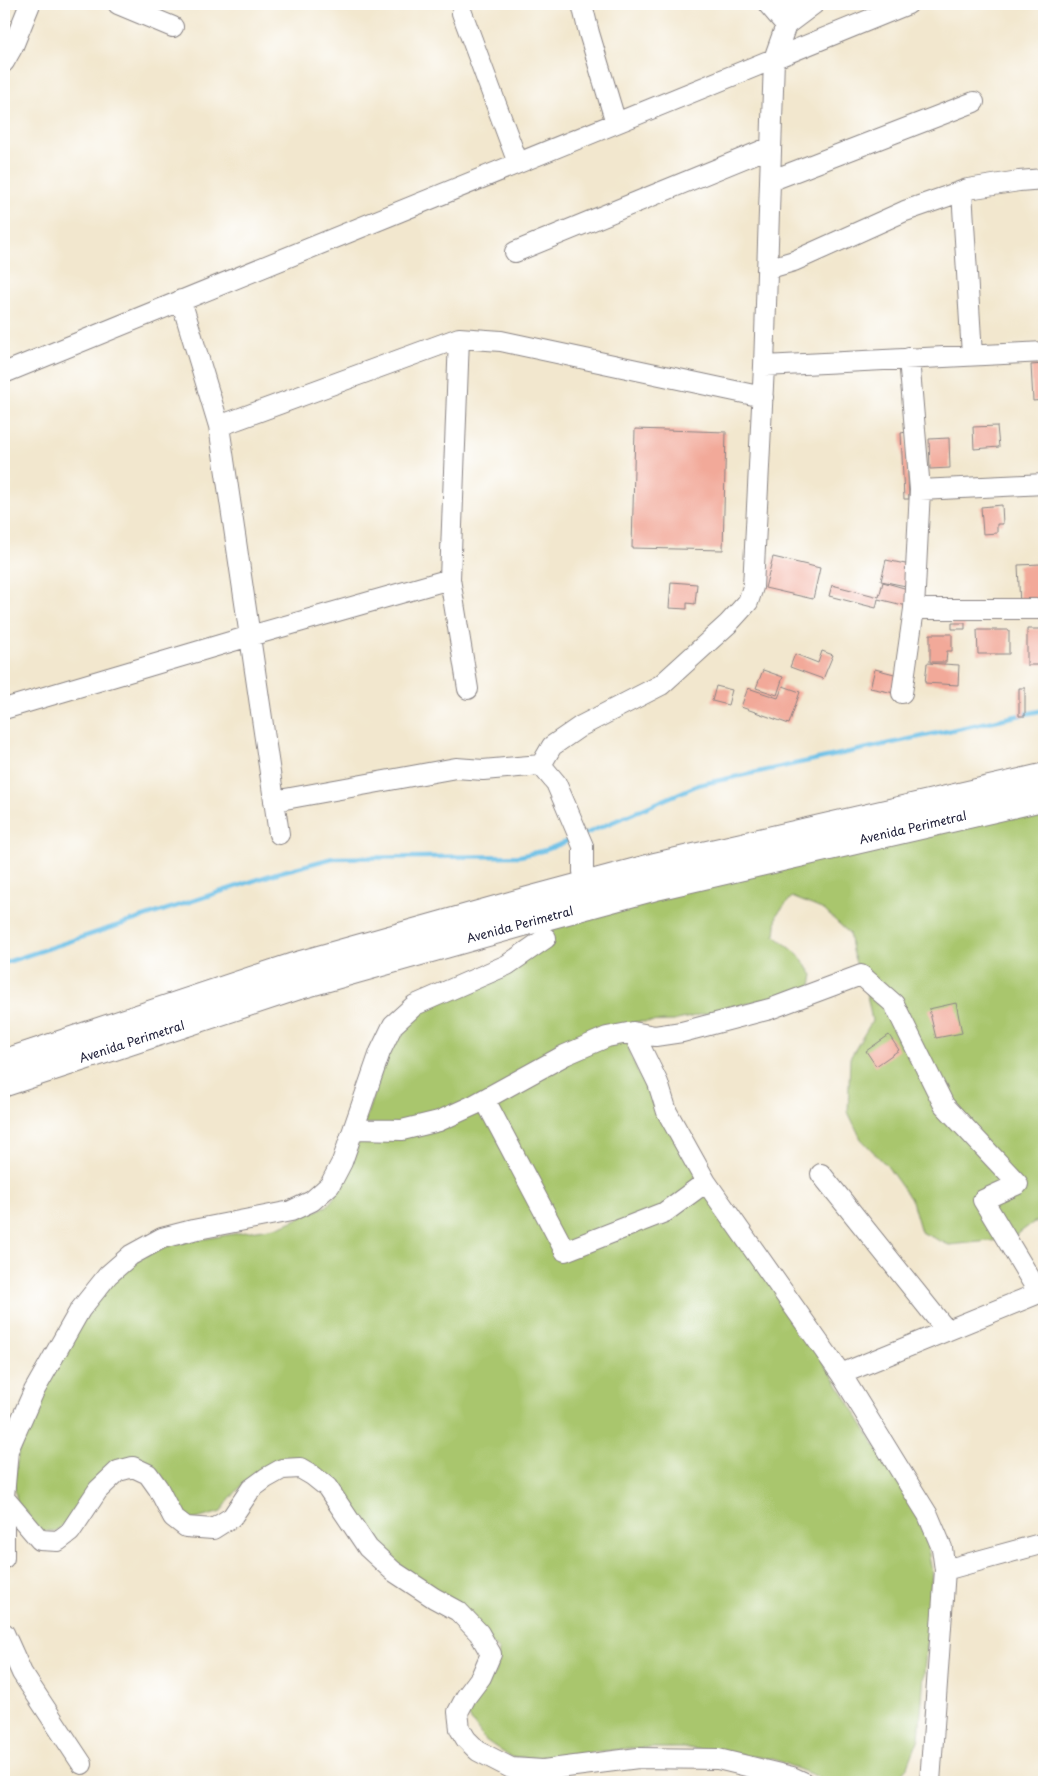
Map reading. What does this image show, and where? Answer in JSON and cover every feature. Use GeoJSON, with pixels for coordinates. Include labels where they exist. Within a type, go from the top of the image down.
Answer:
{"type":"FeatureCollection","features":[{"type":"Feature","properties":{"kind":"main road","name":"Avenida Perimetral"},"geometry":{"type":"LineString","coordinates":[[4,1062],[292,966],[519,902],[653,866],[1044,776]]}},
{"type":"Feature","properties":{"kind":"main road","name":"Avenida Perimetral"},"geometry":{"type":"LineString","coordinates":[[4,1084],[298,986],[534,920],[658,887],[1044,798]]}},
{"type":"Feature","properties":{"kind":"street"},"geometry":{"type":"LineString","coordinates":[[4,62],[13,46],[30,4]]}},
{"type":"Feature","properties":{"kind":"street"},"geometry":{"type":"LineString","coordinates":[[118,4],[173,26]]}},
{"type":"Feature","properties":{"kind":"street"},"geometry":{"type":"LineString","coordinates":[[582,4],[616,123]]}},
{"type":"Feature","properties":{"kind":"street"},"geometry":{"type":"LineString","coordinates":[[768,4],[786,25]]}},
{"type":"Feature","properties":{"kind":"street"},"geometry":{"type":"LineString","coordinates":[[541,765],[552,746],[581,726],[661,685],[728,624],[748,602],[753,587],[763,397],[774,59],[786,25],[814,4]]}},
{"type":"Feature","properties":{"kind":"street"},"geometry":{"type":"LineString","coordinates":[[4,373],[908,4]]}},
{"type":"Feature","properties":{"kind":"street"},"geometry":{"type":"LineString","coordinates":[[462,13],[518,163]]}},
{"type":"Feature","properties":{"kind":"street"},"geometry":{"type":"LineString","coordinates":[[770,181],[974,102]]}},
{"type":"Feature","properties":{"kind":"street"},"geometry":{"type":"LineString","coordinates":[[515,252],[771,147]]}},
{"type":"Feature","properties":{"kind":"street"},"geometry":{"type":"LineString","coordinates":[[767,269],[794,261],[905,211],[962,191],[1019,181],[1044,179]]}},
{"type":"Feature","properties":{"kind":"street"},"geometry":{"type":"LineString","coordinates":[[962,191],[972,355]]}},
{"type":"Feature","properties":{"kind":"street"},"geometry":{"type":"LineString","coordinates":[[181,300],[219,426],[279,834]]}},
{"type":"Feature","properties":{"kind":"street"},"geometry":{"type":"LineString","coordinates":[[219,426],[459,338],[501,341],[763,397]]}},
{"type":"Feature","properties":{"kind":"street"},"geometry":{"type":"LineString","coordinates":[[459,338],[450,580],[468,689]]}},
{"type":"Feature","properties":{"kind":"street"},"geometry":{"type":"LineString","coordinates":[[764,366],[1044,352]]}},
{"type":"Feature","properties":{"kind":"street"},"geometry":{"type":"LineString","coordinates":[[902,693],[914,609],[920,490],[909,358]]}},
{"type":"Feature","properties":{"kind":"street"},"geometry":{"type":"LineString","coordinates":[[920,490],[1044,484]]}},
{"type":"Feature","properties":{"kind":"street"},"geometry":{"type":"LineString","coordinates":[[4,709],[250,636],[450,580]]}},
{"type":"Feature","properties":{"kind":"street"},"geometry":{"type":"LineString","coordinates":[[914,609],[1044,609]]}},
{"type":"Feature","properties":{"kind":"street"},"geometry":{"type":"LineString","coordinates":[[274,801],[456,768],[483,770],[541,765]]}},
{"type":"Feature","properties":{"kind":"street"},"geometry":{"type":"LineString","coordinates":[[541,765],[556,783],[583,846],[583,872]]}},
{"type":"Feature","properties":{"kind":"street"},"geometry":{"type":"LineString","coordinates":[[546,938],[507,965],[415,1005],[393,1025],[380,1052],[342,1162],[330,1184],[312,1201],[291,1211],[162,1238],[131,1255],[108,1275],[80,1310],[34,1391],[8,1450],[4,1497],[40,1540],[58,1541],[70,1532],[98,1490],[118,1471],[133,1467],[148,1474],[158,1488],[173,1517],[186,1527],[213,1529],[232,1517],[250,1489],[282,1469],[300,1468],[312,1474],[327,1487],[368,1548],[386,1566],[434,1598],[458,1611],[479,1632],[491,1654],[481,1677],[466,1697],[458,1712],[460,1729],[466,1739],[478,1751],[511,1768],[543,1770],[638,1758],[718,1759],[792,1776],[802,1782]]}},
{"type":"Feature","properties":{"kind":"street"},"geometry":{"type":"LineString","coordinates":[[354,1129],[402,1130],[439,1121],[485,1100],[565,1055],[607,1036],[633,1032],[655,1036],[682,1032],[770,1009],[861,975],[894,1004],[944,1105],[1018,1184],[983,1200],[1042,1292],[841,1374]]}},
{"type":"Feature","properties":{"kind":"street"},"geometry":{"type":"LineString","coordinates":[[633,1032],[658,1084],[667,1112],[706,1182],[841,1374],[928,1516],[942,1548],[945,1570],[930,1782]]}},
{"type":"Feature","properties":{"kind":"street"},"geometry":{"type":"LineString","coordinates":[[485,1100],[565,1251],[665,1212],[706,1182]]}},
{"type":"Feature","properties":{"kind":"street"},"geometry":{"type":"LineString","coordinates":[[821,1174],[947,1331]]}},
{"type":"Feature","properties":{"kind":"street"},"geometry":{"type":"LineString","coordinates":[[4,1503],[4,1558]]}},
{"type":"Feature","properties":{"kind":"street"},"geometry":{"type":"LineString","coordinates":[[945,1570],[1044,1544]]}},
{"type":"Feature","properties":{"kind":"street"},"geometry":{"type":"LineString","coordinates":[[4,1633],[22,1673],[82,1764]]}},
{"type":"Feature","properties":{"kind":"green space"},"geometry":{"type":"Polygon","coordinates":[[[1044,797],[1044,1222],[1034,1222],[1011,1239],[949,1245],[921,1232],[912,1201],[887,1166],[861,1139],[848,1112],[850,1058],[872,1021],[867,995],[852,951],[849,933],[824,910],[792,897],[777,914],[775,936],[798,954],[813,975],[811,986],[739,1006],[673,1021],[635,1022],[627,1043],[636,1068],[659,1115],[832,1375],[914,1508],[927,1543],[932,1572],[919,1738],[908,1766],[894,1782],[822,1782],[816,1776],[773,1759],[687,1748],[632,1748],[544,1758],[510,1757],[484,1739],[468,1716],[474,1697],[495,1672],[499,1651],[393,1560],[300,1460],[281,1459],[268,1464],[245,1482],[231,1497],[221,1512],[193,1520],[181,1512],[165,1483],[149,1464],[121,1459],[104,1472],[70,1518],[57,1531],[40,1531],[17,1502],[14,1483],[18,1455],[26,1429],[74,1334],[109,1283],[144,1256],[174,1244],[281,1226],[327,1206],[339,1191],[355,1157],[360,1135],[391,1043],[406,1023],[428,1006],[521,951],[544,919],[1044,797]]]}},
{"type":"Feature","properties":{"kind":"building"},"geometry":{"type":"Polygon","coordinates":[[[1044,364],[1044,400],[1033,401],[1031,365],[1044,364]]]}},
{"type":"Feature","properties":{"kind":"building"},"geometry":{"type":"Polygon","coordinates":[[[997,426],[999,447],[974,449],[973,427],[997,426]]]}},
{"type":"Feature","properties":{"kind":"building"},"geometry":{"type":"Polygon","coordinates":[[[635,429],[726,432],[723,550],[632,548],[635,429]]]}},
{"type":"Feature","properties":{"kind":"building"},"geometry":{"type":"Polygon","coordinates":[[[906,432],[909,499],[904,499],[901,433],[906,432]]]}},
{"type":"Feature","properties":{"kind":"building"},"geometry":{"type":"Polygon","coordinates":[[[949,438],[950,468],[930,469],[929,439],[949,438]]]}},
{"type":"Feature","properties":{"kind":"building"},"geometry":{"type":"Polygon","coordinates":[[[1002,505],[1003,524],[997,524],[997,533],[983,534],[981,507],[1002,505]]]}},
{"type":"Feature","properties":{"kind":"building"},"geometry":{"type":"Polygon","coordinates":[[[773,557],[820,568],[813,599],[765,588],[773,557]]]}},
{"type":"Feature","properties":{"kind":"building"},"geometry":{"type":"Polygon","coordinates":[[[886,560],[915,566],[911,587],[881,581],[886,560]]]}},
{"type":"Feature","properties":{"kind":"building"},"geometry":{"type":"Polygon","coordinates":[[[1041,564],[1042,606],[1020,606],[1018,565],[1041,564]]]}},
{"type":"Feature","properties":{"kind":"building"},"geometry":{"type":"Polygon","coordinates":[[[1042,571],[1044,571],[1044,590],[1043,590],[1042,571]]]}},
{"type":"Feature","properties":{"kind":"building"},"geometry":{"type":"Polygon","coordinates":[[[671,582],[697,584],[695,604],[687,603],[687,609],[669,608],[671,582]]]}},
{"type":"Feature","properties":{"kind":"building"},"geometry":{"type":"Polygon","coordinates":[[[883,582],[911,590],[907,606],[878,599],[876,608],[829,596],[832,585],[879,597],[883,582]]]}},
{"type":"Feature","properties":{"kind":"building"},"geometry":{"type":"Polygon","coordinates":[[[952,623],[965,623],[965,629],[952,629],[952,623]]]}},
{"type":"Feature","properties":{"kind":"building"},"geometry":{"type":"Polygon","coordinates":[[[1027,629],[1044,629],[1044,665],[1027,665],[1027,629]]]}},
{"type":"Feature","properties":{"kind":"building"},"geometry":{"type":"Polygon","coordinates":[[[977,630],[1009,630],[1009,654],[978,654],[977,630]]]}},
{"type":"Feature","properties":{"kind":"building"},"geometry":{"type":"Polygon","coordinates":[[[930,634],[952,634],[952,651],[947,651],[946,662],[930,662],[930,634]]]}},
{"type":"Feature","properties":{"kind":"building"},"geometry":{"type":"Polygon","coordinates":[[[822,651],[833,655],[823,679],[790,667],[795,654],[818,663],[822,651]]]}},
{"type":"Feature","properties":{"kind":"building"},"geometry":{"type":"Polygon","coordinates":[[[927,663],[959,665],[958,685],[925,683],[927,663]]]}},
{"type":"Feature","properties":{"kind":"building"},"geometry":{"type":"Polygon","coordinates":[[[875,669],[898,675],[894,693],[870,688],[875,669]]]}},
{"type":"Feature","properties":{"kind":"building"},"geometry":{"type":"Polygon","coordinates":[[[763,670],[783,677],[777,695],[756,688],[763,670]]]}},
{"type":"Feature","properties":{"kind":"building"},"geometry":{"type":"Polygon","coordinates":[[[716,686],[732,690],[728,705],[712,701],[716,686]]]}},
{"type":"Feature","properties":{"kind":"building"},"geometry":{"type":"Polygon","coordinates":[[[783,686],[800,692],[789,724],[741,707],[748,688],[778,698],[783,686]]]}},
{"type":"Feature","properties":{"kind":"building"},"geometry":{"type":"Polygon","coordinates":[[[1019,688],[1025,688],[1025,716],[1019,716],[1019,688]]]}},
{"type":"Feature","properties":{"kind":"building"},"geometry":{"type":"Polygon","coordinates":[[[956,1003],[962,1033],[936,1038],[929,1009],[956,1003]]]}},
{"type":"Feature","properties":{"kind":"building"},"geometry":{"type":"Polygon","coordinates":[[[889,1035],[899,1050],[876,1066],[866,1051],[889,1035]]]}},
{"type":"Feature","properties":{"kind":"waterway"},"geometry":{"type":"LineString","coordinates":[[585,834],[698,785],[1044,710]]}},
{"type":"Feature","properties":{"kind":"waterway"},"geometry":{"type":"LineString","coordinates":[[4,963],[277,873],[333,858],[520,856],[546,850],[575,838]]}}]}
